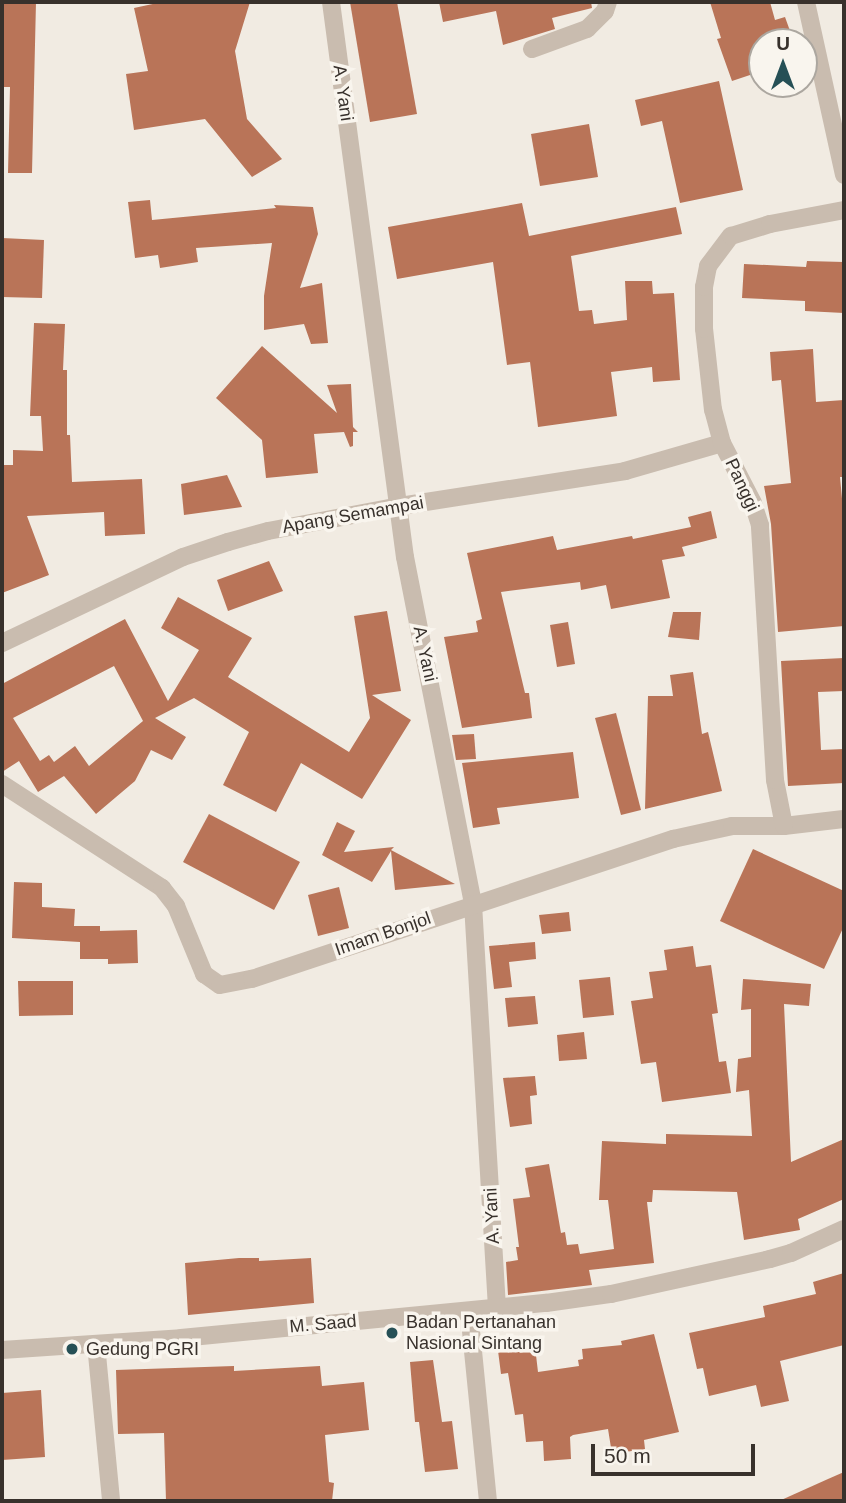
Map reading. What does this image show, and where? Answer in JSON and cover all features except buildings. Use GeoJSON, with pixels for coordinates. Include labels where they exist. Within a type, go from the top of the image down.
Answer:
{"type":"FeatureCollection","features":[{"type":"Feature","properties":{"kind":"street","name":"A. Yani"},"geometry":{"type":"LineString","coordinates":[[331,2],[405,556],[473,904],[497,1308]]}},
{"type":"Feature","properties":{"kind":"street"},"geometry":{"type":"LineString","coordinates":[[533,49],[587,29],[605,12],[608,2]]}},
{"type":"Feature","properties":{"kind":"street"},"geometry":{"type":"LineString","coordinates":[[806,2],[844,175]]}},
{"type":"Feature","properties":{"kind":"street","name":"Panggi"},"geometry":{"type":"LineString","coordinates":[[784,826],[775,780],[760,525],[753,503],[722,443],[713,410],[704,329],[704,287],[708,267],[731,236],[770,224],[844,210]]}},
{"type":"Feature","properties":{"kind":"street","name":"Apang Semampai"},"geometry":{"type":"LineString","coordinates":[[2,643],[183,556],[268,531],[400,506],[625,471],[722,443]]}},
{"type":"Feature","properties":{"kind":"street","name":"Imam Bonjol"},"geometry":{"type":"LineString","coordinates":[[2,784],[162,888],[176,906],[204,974],[220,985],[252,979],[473,904],[705,831],[732,826],[784,826],[844,819]]}},
{"type":"Feature","properties":{"kind":"street","name":"M. Saad"},"geometry":{"type":"LineString","coordinates":[[2,1350],[469,1311],[611,1294],[791,1253],[844,1229]]}},
{"type":"Feature","properties":{"kind":"street"},"geometry":{"type":"LineString","coordinates":[[469,1311],[488,1501]]}},
{"type":"Feature","properties":{"kind":"street"},"geometry":{"type":"LineString","coordinates":[[96,1343],[111,1501]]}},
{"type":"Feature","properties":{"kind":"place","name":"Badan Pertanahan Nasional Sintang"},"geometry":{"type":"Point","coordinates":[392,1333]}},
{"type":"Feature","properties":{"kind":"place","name":"Gedung PGRI"},"geometry":{"type":"Point","coordinates":[72,1349]}}]}
